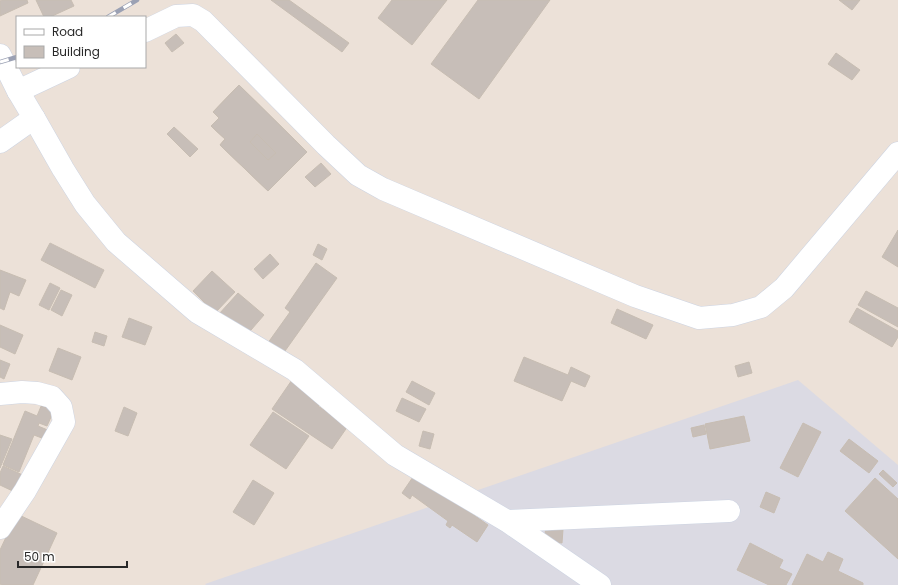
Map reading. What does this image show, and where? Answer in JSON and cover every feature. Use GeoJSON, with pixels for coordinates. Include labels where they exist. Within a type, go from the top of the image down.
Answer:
{"type":"FeatureCollection","features":[{"type":"Feature","properties":{"kind":"street"},"geometry":{"type":"LineString","coordinates":[[146,31],[176,16],[193,14],[203,21],[326,145],[358,175],[383,189],[635,296],[699,318],[733,316],[761,307],[784,288],[898,153]]}},
{"type":"Feature","properties":{"kind":"street"},"geometry":{"type":"LineString","coordinates":[[0,55],[18,91],[63,169],[85,204],[116,242],[197,312],[295,370],[395,455],[507,521],[600,585]]}},
{"type":"Feature","properties":{"kind":"street"},"geometry":{"type":"LineString","coordinates":[[18,91],[67,68]]}},
{"type":"Feature","properties":{"kind":"street"},"geometry":{"type":"LineString","coordinates":[[0,142],[34,118]]}},
{"type":"Feature","properties":{"kind":"street"},"geometry":{"type":"LineString","coordinates":[[0,394],[22,392],[37,393],[52,397],[61,407],[64,422],[25,491],[0,528]]}},
{"type":"Feature","properties":{"kind":"street"},"geometry":{"type":"LineString","coordinates":[[507,521],[729,511]]}},
{"type":"Feature","properties":{"kind":"shaded area"},"geometry":{"type":"Polygon","coordinates":[[[798,380],[898,465],[898,585],[205,584],[798,380]]]}},
{"type":"Feature","properties":{"kind":"building"},"geometry":{"type":"Polygon","coordinates":[[[27,0],[28,3],[0,16],[0,1],[27,0]]]}},
{"type":"Feature","properties":{"kind":"building"},"geometry":{"type":"Polygon","coordinates":[[[36,0],[71,0],[74,6],[52,16],[44,16],[36,0]]]}},
{"type":"Feature","properties":{"kind":"building"},"geometry":{"type":"Polygon","coordinates":[[[271,0],[289,0],[349,43],[342,52],[271,0]]]}},
{"type":"Feature","properties":{"kind":"building"},"geometry":{"type":"Polygon","coordinates":[[[392,0],[447,0],[412,45],[378,18],[392,0]]]}},
{"type":"Feature","properties":{"kind":"building"},"geometry":{"type":"Polygon","coordinates":[[[478,0],[550,0],[479,99],[431,64],[478,0]]]}},
{"type":"Feature","properties":{"kind":"building"},"geometry":{"type":"Polygon","coordinates":[[[839,0],[860,0],[852,10],[839,0]]]}},
{"type":"Feature","properties":{"kind":"building"},"geometry":{"type":"Polygon","coordinates":[[[176,34],[184,43],[172,52],[165,43],[176,34]]]}},
{"type":"Feature","properties":{"kind":"building"},"geometry":{"type":"Polygon","coordinates":[[[836,53],[860,70],[852,80],[828,64],[836,53]]]}},
{"type":"Feature","properties":{"kind":"building"},"geometry":{"type":"Polygon","coordinates":[[[239,85],[307,152],[268,191],[220,145],[225,139],[211,126],[219,118],[213,112],[239,85]]]}},
{"type":"Feature","properties":{"kind":"building"},"geometry":{"type":"Polygon","coordinates":[[[239,85],[307,152],[268,191],[220,145],[225,139],[211,126],[219,118],[213,112],[239,85]],[[257,134],[250,142],[268,160],[276,153],[257,134]]]}},
{"type":"Feature","properties":{"kind":"building"},"geometry":{"type":"Polygon","coordinates":[[[174,127],[198,149],[190,157],[167,134],[174,127]]]}},
{"type":"Feature","properties":{"kind":"building"},"geometry":{"type":"Polygon","coordinates":[[[321,163],[331,174],[315,187],[305,177],[321,163]]]}},
{"type":"Feature","properties":{"kind":"building"},"geometry":{"type":"Polygon","coordinates":[[[898,230],[898,267],[882,257],[898,230]]]}},
{"type":"Feature","properties":{"kind":"building"},"geometry":{"type":"Polygon","coordinates":[[[50,243],[104,270],[95,288],[41,260],[50,243]]]}},
{"type":"Feature","properties":{"kind":"building"},"geometry":{"type":"Polygon","coordinates":[[[318,244],[327,249],[322,260],[313,255],[318,244]]]}},
{"type":"Feature","properties":{"kind":"building"},"geometry":{"type":"Polygon","coordinates":[[[270,254],[279,264],[263,279],[254,269],[270,254]]]}},
{"type":"Feature","properties":{"kind":"building"},"geometry":{"type":"Polygon","coordinates":[[[316,263],[337,278],[280,358],[265,347],[290,312],[285,308],[316,263]]]}},
{"type":"Feature","properties":{"kind":"building"},"geometry":{"type":"Polygon","coordinates":[[[0,270],[26,280],[19,296],[10,292],[4,310],[0,308],[0,270]]]}},
{"type":"Feature","properties":{"kind":"building"},"geometry":{"type":"Polygon","coordinates":[[[212,271],[235,292],[215,313],[193,291],[212,271]]]}},
{"type":"Feature","properties":{"kind":"building"},"geometry":{"type":"Polygon","coordinates":[[[50,283],[60,288],[49,310],[39,305],[50,283]]]}},
{"type":"Feature","properties":{"kind":"building"},"geometry":{"type":"Polygon","coordinates":[[[61,290],[72,295],[62,316],[51,310],[61,290]]]}},
{"type":"Feature","properties":{"kind":"building"},"geometry":{"type":"Polygon","coordinates":[[[866,291],[898,308],[898,327],[858,305],[866,291]]]}},
{"type":"Feature","properties":{"kind":"building"},"geometry":{"type":"Polygon","coordinates":[[[238,293],[264,315],[245,337],[219,314],[238,293]]]}},
{"type":"Feature","properties":{"kind":"building"},"geometry":{"type":"Polygon","coordinates":[[[857,308],[898,331],[898,337],[892,347],[849,322],[857,308]]]}},
{"type":"Feature","properties":{"kind":"building"},"geometry":{"type":"Polygon","coordinates":[[[617,309],[653,325],[646,339],[611,323],[617,309]]]}},
{"type":"Feature","properties":{"kind":"building"},"geometry":{"type":"Polygon","coordinates":[[[129,318],[152,327],[145,345],[122,337],[129,318]]]}},
{"type":"Feature","properties":{"kind":"building"},"geometry":{"type":"Polygon","coordinates":[[[0,325],[23,335],[15,354],[0,347],[0,325]]]}},
{"type":"Feature","properties":{"kind":"building"},"geometry":{"type":"Polygon","coordinates":[[[95,332],[107,336],[104,346],[92,342],[95,332]]]}},
{"type":"Feature","properties":{"kind":"building"},"geometry":{"type":"Polygon","coordinates":[[[58,348],[81,357],[72,380],[49,371],[58,348]]]}},
{"type":"Feature","properties":{"kind":"building"},"geometry":{"type":"Polygon","coordinates":[[[524,357],[568,375],[571,367],[590,376],[585,387],[571,381],[562,401],[514,381],[524,357]]]}},
{"type":"Feature","properties":{"kind":"building"},"geometry":{"type":"Polygon","coordinates":[[[0,360],[10,364],[4,379],[0,377],[0,360]]]}},
{"type":"Feature","properties":{"kind":"building"},"geometry":{"type":"Polygon","coordinates":[[[749,362],[752,373],[738,377],[735,366],[749,362]]]}},
{"type":"Feature","properties":{"kind":"building"},"geometry":{"type":"Polygon","coordinates":[[[294,377],[325,397],[318,406],[348,426],[332,449],[272,409],[294,377]]]}},
{"type":"Feature","properties":{"kind":"building"},"geometry":{"type":"Polygon","coordinates":[[[412,381],[435,393],[429,405],[406,392],[412,381]]]}},
{"type":"Feature","properties":{"kind":"building"},"geometry":{"type":"Polygon","coordinates":[[[402,398],[426,409],[419,422],[396,411],[402,398]]]}},
{"type":"Feature","properties":{"kind":"building"},"geometry":{"type":"Polygon","coordinates":[[[42,404],[55,408],[47,426],[39,423],[38,426],[50,431],[47,440],[34,435],[19,472],[3,465],[25,411],[37,416],[42,404]]]}},
{"type":"Feature","properties":{"kind":"building"},"geometry":{"type":"Polygon","coordinates":[[[124,407],[137,413],[128,436],[115,431],[124,407]]]}},
{"type":"Feature","properties":{"kind":"building"},"geometry":{"type":"Polygon","coordinates":[[[273,412],[309,436],[286,469],[250,445],[273,412]]]}},
{"type":"Feature","properties":{"kind":"building"},"geometry":{"type":"Polygon","coordinates":[[[744,416],[750,441],[710,449],[705,424],[744,416]]]}},
{"type":"Feature","properties":{"kind":"building"},"geometry":{"type":"Polygon","coordinates":[[[803,423],[821,432],[798,477],[780,468],[803,423]]]}},
{"type":"Feature","properties":{"kind":"building"},"geometry":{"type":"Polygon","coordinates":[[[704,425],[706,434],[693,437],[691,428],[704,425]]]}},
{"type":"Feature","properties":{"kind":"building"},"geometry":{"type":"Polygon","coordinates":[[[423,431],[434,434],[430,449],[419,446],[423,431]]]}},
{"type":"Feature","properties":{"kind":"building"},"geometry":{"type":"Polygon","coordinates":[[[0,435],[12,439],[0,468],[0,435]]]}},
{"type":"Feature","properties":{"kind":"building"},"geometry":{"type":"Polygon","coordinates":[[[849,439],[878,461],[869,473],[840,451],[849,439]]]}},
{"type":"Feature","properties":{"kind":"building"},"geometry":{"type":"Polygon","coordinates":[[[3,466],[27,477],[19,494],[0,485],[0,473],[3,466]]]}},
{"type":"Feature","properties":{"kind":"building"},"geometry":{"type":"Polygon","coordinates":[[[883,470],[897,483],[893,487],[879,474],[883,470]]]}},
{"type":"Feature","properties":{"kind":"building"},"geometry":{"type":"Polygon","coordinates":[[[415,474],[488,525],[477,542],[452,525],[450,528],[446,525],[448,521],[412,495],[410,499],[402,493],[415,474]]]}},
{"type":"Feature","properties":{"kind":"building"},"geometry":{"type":"Polygon","coordinates":[[[875,478],[898,499],[898,559],[845,511],[875,478]]]}},
{"type":"Feature","properties":{"kind":"building"},"geometry":{"type":"Polygon","coordinates":[[[253,480],[274,493],[254,525],[233,512],[253,480]]]}},
{"type":"Feature","properties":{"kind":"building"},"geometry":{"type":"Polygon","coordinates":[[[766,492],[780,498],[774,513],[760,507],[766,492]]]}},
{"type":"Feature","properties":{"kind":"building"},"geometry":{"type":"Polygon","coordinates":[[[17,514],[57,533],[33,585],[0,584],[0,550],[17,514]]]}},
{"type":"Feature","properties":{"kind":"building"},"geometry":{"type":"Polygon","coordinates":[[[546,527],[563,529],[562,543],[544,541],[546,527]]]}},
{"type":"Feature","properties":{"kind":"building"},"geometry":{"type":"Polygon","coordinates":[[[750,543],[783,560],[779,568],[792,574],[786,585],[769,585],[737,570],[750,543]]]}},
{"type":"Feature","properties":{"kind":"building"},"geometry":{"type":"Polygon","coordinates":[[[828,552],[843,559],[838,571],[863,583],[863,585],[792,585],[807,554],[823,562],[828,552]]]}},
{"type":"Feature","properties":{"kind":"railway"},"geometry":{"type":"LineString","coordinates":[[110,16],[137,0]]}},
{"type":"Feature","properties":{"kind":"railway"},"geometry":{"type":"LineString","coordinates":[[0,62],[16,57]]}}]}
